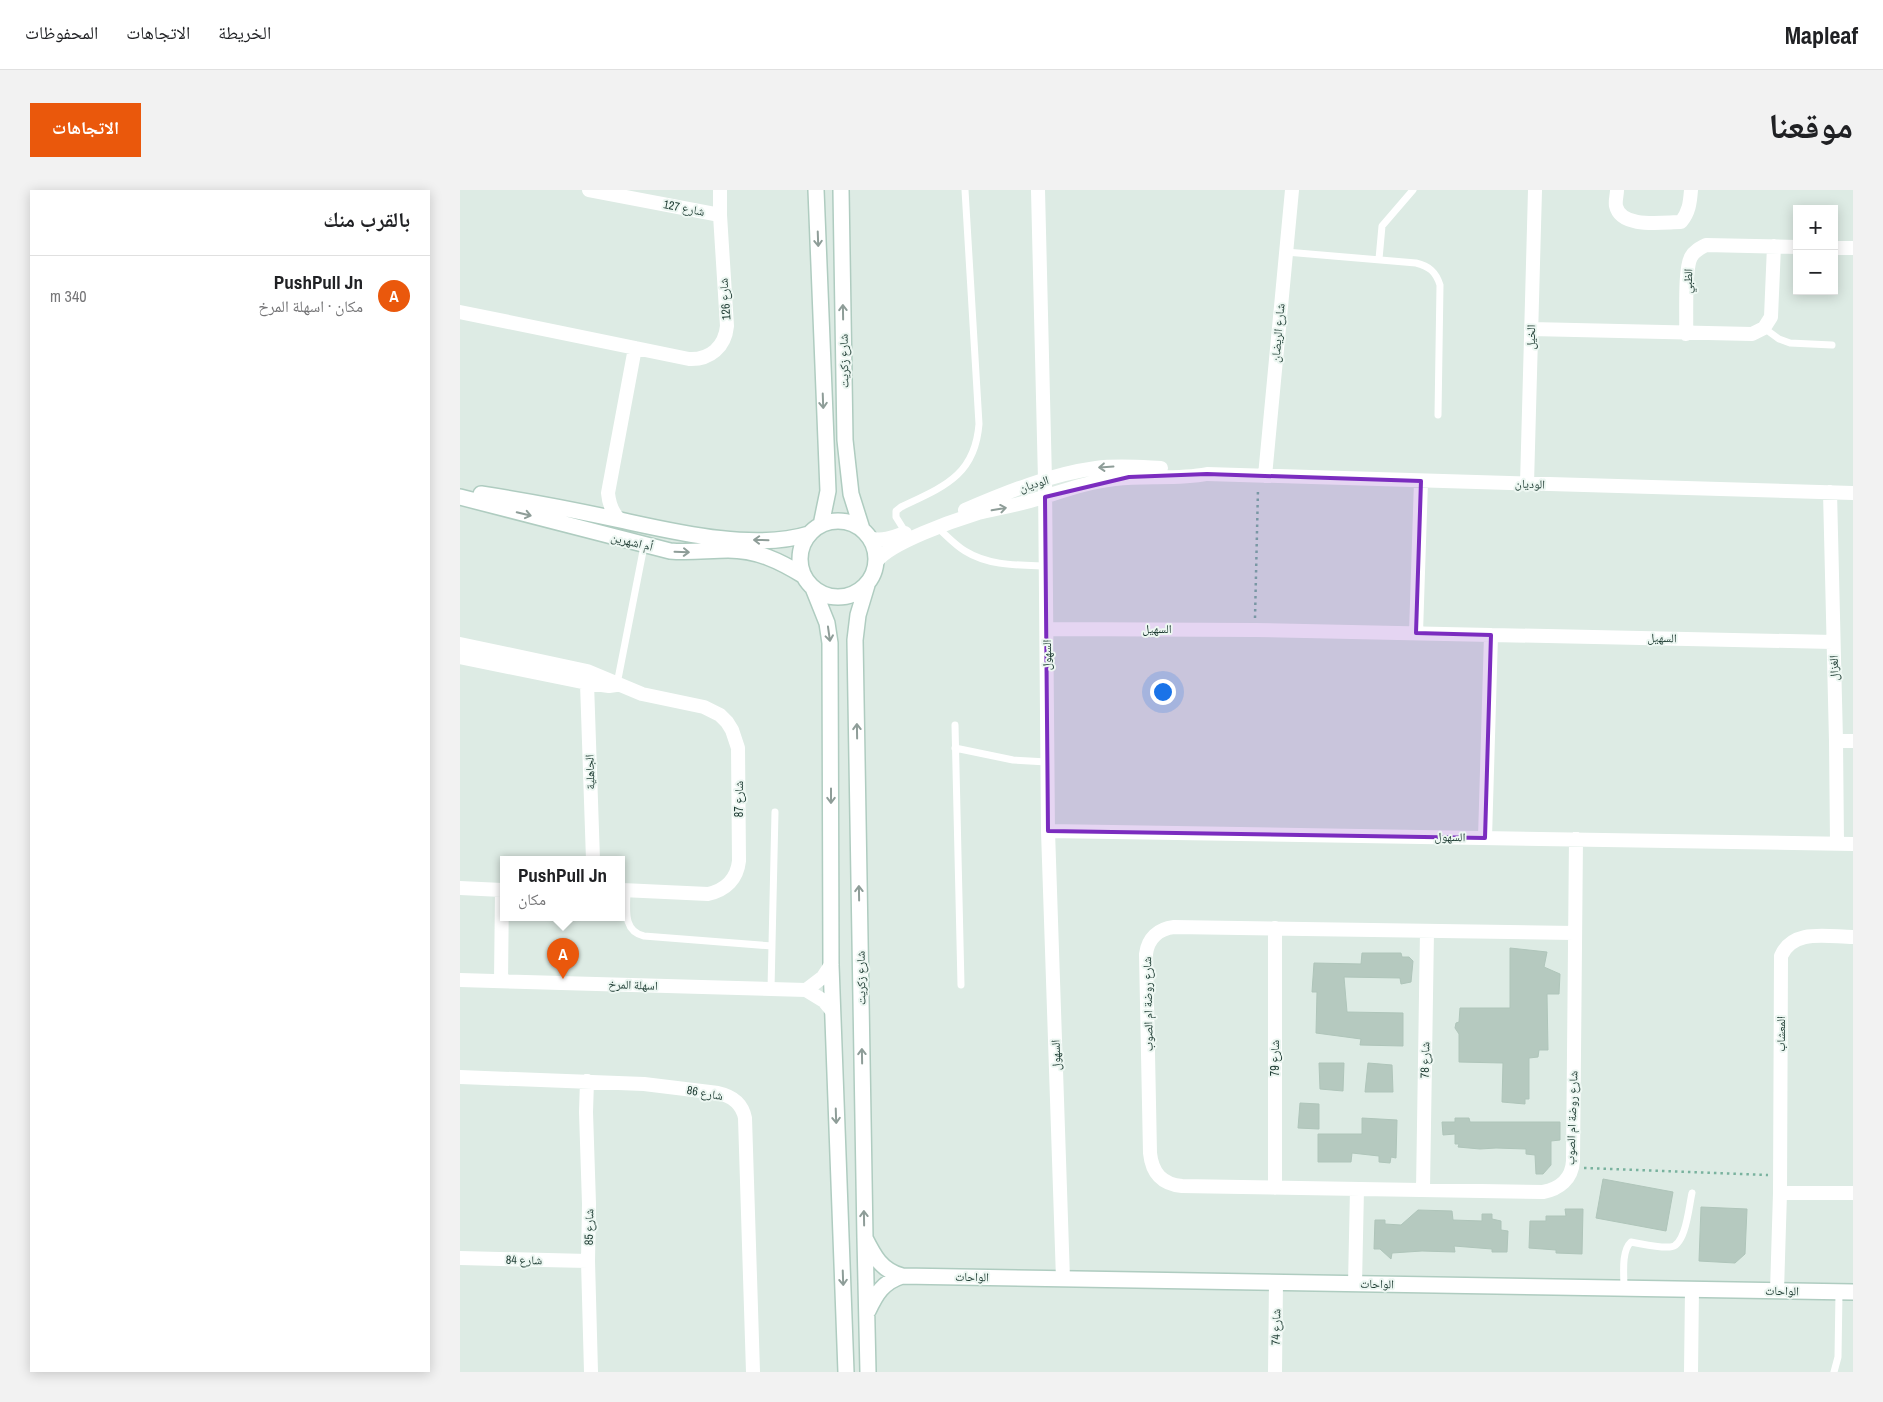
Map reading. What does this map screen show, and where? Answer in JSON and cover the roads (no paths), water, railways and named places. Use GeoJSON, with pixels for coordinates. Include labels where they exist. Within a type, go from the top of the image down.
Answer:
{"type":"FeatureCollection","features":[{"type":"Feature","properties":{"kind":"street","name":"شارع 127"},"geometry":{"type":"LineString","coordinates":[[589,190],[720,215]]}},
{"type":"Feature","properties":{"kind":"street","name":"شارع 126"},"geometry":{"type":"LineString","coordinates":[[460,312],[696,359],[710,355],[720,346],[727,326],[720,190]]}},
{"type":"Feature","properties":{"kind":"street","name":"شارع زكريت"},"geometry":{"type":"LineString","coordinates":[[815,530],[828,491],[816,190]]}},
{"type":"Feature","properties":{"kind":"street","name":"شارع زكريت"},"geometry":{"type":"LineString","coordinates":[[841,190],[845,440],[851,494],[866,533]]}},
{"type":"Feature","properties":{"kind":"street"},"geometry":{"type":"LineString","coordinates":[[1038,190],[1045,480],[1046,629]]}},
{"type":"Feature","properties":{"kind":"street","name":"شارع الريضان"},"geometry":{"type":"LineString","coordinates":[[1262,476],[1292,190]]}},
{"type":"Feature","properties":{"kind":"street","name":"الخيل"},"geometry":{"type":"LineString","coordinates":[[1528,484],[1534,190]]}},
{"type":"Feature","properties":{"kind":"street"},"geometry":{"type":"LineString","coordinates":[[1617,190],[1616,207],[1624,218],[1635,222],[1681,222],[1687,215],[1691,190]]}},
{"type":"Feature","properties":{"kind":"street","name":"الظبي"},"geometry":{"type":"LineString","coordinates":[[1686,334],[1688,264],[1694,252],[1706,245],[1793,247]]}},
{"type":"Feature","properties":{"kind":"street"},"geometry":{"type":"LineString","coordinates":[[1531,329],[1752,334],[1764,328],[1771,316],[1774,246]]}},
{"type":"Feature","properties":{"kind":"street"},"geometry":{"type":"LineString","coordinates":[[1838,248],[1853,248]]}},
{"type":"Feature","properties":{"kind":"street"},"geometry":{"type":"LineString","coordinates":[[620,520],[615,516],[608,494],[635,348]]}},
{"type":"Feature","properties":{"kind":"street","name":"الوديان"},"geometry":{"type":"LineString","coordinates":[[866,533],[876,540],[884,539],[906,533],[984,501],[1045,480],[1072,472],[1111,467],[1171,469],[1206,474],[1262,476],[1853,493]]}},
{"type":"Feature","properties":{"kind":"street","name":"الوديان"},"geometry":{"type":"LineString","coordinates":[[876,562],[884,553],[899,543],[976,514],[1104,480],[1129,477],[1186,477],[1206,474]]}},
{"type":"Feature","properties":{"kind":"street"},"geometry":{"type":"LineString","coordinates":[[1416,633],[1421,481]]}},
{"type":"Feature","properties":{"kind":"street","name":"أم اشهرين"},"geometry":{"type":"LineString","coordinates":[[460,491],[620,520],[667,532],[729,544],[744,551],[766,556],[787,566],[808,582]]}},
{"type":"Feature","properties":{"kind":"street","name":"الغزال"},"geometry":{"type":"LineString","coordinates":[[1830,492],[1837,843]]}},
{"type":"Feature","properties":{"kind":"street"},"geometry":{"type":"LineString","coordinates":[[587,514],[599,506],[608,494]]}},
{"type":"Feature","properties":{"kind":"street","name":"أم اشهرين"},"geometry":{"type":"LineString","coordinates":[[460,497],[644,546],[682,552],[729,544],[797,538],[815,530]]}},
{"type":"Feature","properties":{"kind":"street"},"geometry":{"type":"LineString","coordinates":[[808,582],[821,594],[840,597],[850,596],[867,585],[875,570],[876,562],[874,545],[866,533],[854,525],[838,521],[815,530],[802,547],[800,554],[801,569],[827,623],[830,643],[832,1012],[846,1372]]}},
{"type":"Feature","properties":{"kind":"street","name":"شارع زكريت"},"geometry":{"type":"LineString","coordinates":[[867,585],[858,615],[855,640],[868,1372]]}},
{"type":"Feature","properties":{"kind":"street","name":"السهيل"},"geometry":{"type":"LineString","coordinates":[[1046,629],[1255,630],[1833,642]]}},
{"type":"Feature","properties":{"kind":"street","name":"السهول"},"geometry":{"type":"LineString","coordinates":[[1046,629],[1048,831],[1063,1279]]}},
{"type":"Feature","properties":{"kind":"street"},"geometry":{"type":"LineString","coordinates":[[1485,838],[1491,635]]}},
{"type":"Feature","properties":{"kind":"street","name":"شارع 87"},"geometry":{"type":"LineString","coordinates":[[460,644],[587,671],[642,694],[713,710],[727,722],[738,748],[739,861],[732,881],[721,890],[708,894],[625,890]]}},
{"type":"Feature","properties":{"kind":"street","name":"شارع 87"},"geometry":{"type":"LineString","coordinates":[[460,657],[587,684],[609,686],[617,684]]}},
{"type":"Feature","properties":{"kind":"street","name":"الجاهلية"},"geometry":{"type":"LineString","coordinates":[[587,684],[593,856]]}},
{"type":"Feature","properties":{"kind":"street"},"geometry":{"type":"LineString","coordinates":[[1836,741],[1853,741]]}},
{"type":"Feature","properties":{"kind":"street","name":"السهول"},"geometry":{"type":"LineString","coordinates":[[1048,831],[1853,844]]}},
{"type":"Feature","properties":{"kind":"street","name":"شارع روضة ام الصوب"},"geometry":{"type":"LineString","coordinates":[[1575,933],[1167,928],[1150,940],[1146,954],[1150,1153],[1154,1170],[1165,1182],[1173,1185],[1548,1191],[1564,1182],[1572,1168],[1575,933],[1576,839]]}},
{"type":"Feature","properties":{"kind":"street"},"geometry":{"type":"LineString","coordinates":[[460,888],[500,890]]}},
{"type":"Feature","properties":{"kind":"street"},"geometry":{"type":"LineString","coordinates":[[501,981],[502,921]]}},
{"type":"Feature","properties":{"kind":"street","name":"شارع 79"},"geometry":{"type":"LineString","coordinates":[[1275,928],[1276,1188]]}},
{"type":"Feature","properties":{"kind":"street","name":"شارع 78"},"geometry":{"type":"LineString","coordinates":[[1423,1190],[1427,931]]}},
{"type":"Feature","properties":{"kind":"street","name":"المعشاب"},"geometry":{"type":"LineString","coordinates":[[1777,1291],[1780,1193],[1781,956],[1788,944],[1800,937],[1853,937]]}},
{"type":"Feature","properties":{"kind":"street"},"geometry":{"type":"LineString","coordinates":[[831,965],[824,977],[806,990],[824,1001],[832,1012]]}},
{"type":"Feature","properties":{"kind":"street","name":"اسهلة المرخ"},"geometry":{"type":"LineString","coordinates":[[460,980],[806,990]]}},
{"type":"Feature","properties":{"kind":"street","name":"شارع 86"},"geometry":{"type":"LineString","coordinates":[[460,1077],[644,1084],[718,1093],[737,1101],[742,1108],[745,1118],[753,1372]]}},
{"type":"Feature","properties":{"kind":"street","name":"شارع 85"},"geometry":{"type":"LineString","coordinates":[[587,1081],[591,1372]]}},
{"type":"Feature","properties":{"kind":"street"},"geometry":{"type":"LineString","coordinates":[[1355,1284],[1357,1189]]}},
{"type":"Feature","properties":{"kind":"street"},"geometry":{"type":"LineString","coordinates":[[1780,1193],[1853,1193]]}},
{"type":"Feature","properties":{"kind":"street","name":"الواحات"},"geometry":{"type":"LineString","coordinates":[[865,1238],[879,1263],[889,1271],[902,1276],[1846,1292]]}},
{"type":"Feature","properties":{"kind":"street","name":"شارع 84"},"geometry":{"type":"LineString","coordinates":[[460,1258],[588,1261]]}},
{"type":"Feature","properties":{"kind":"street"},"geometry":{"type":"LineString","coordinates":[[867,1313],[879,1290],[889,1281],[902,1276]]}},
{"type":"Feature","properties":{"kind":"street","name":"شارع 74"},"geometry":{"type":"LineString","coordinates":[[1275,1372],[1276,1282]]}},
{"type":"Feature","properties":{"kind":"street"},"geometry":{"type":"LineString","coordinates":[[1690,1372],[1692,1290]]}},
{"type":"Feature","properties":{"kind":"lane"},"geometry":{"type":"LineString","coordinates":[[906,533],[896,517],[896,511],[944,487],[954,479],[970,460],[978,436],[965,190]]}},
{"type":"Feature","properties":{"kind":"lane"},"geometry":{"type":"LineString","coordinates":[[1379,259],[1382,226],[1413,190]]}},
{"type":"Feature","properties":{"kind":"lane"},"geometry":{"type":"LineString","coordinates":[[1285,252],[1379,259],[1423,265],[1429,268],[1438,278],[1440,286],[1438,415]]}},
{"type":"Feature","properties":{"kind":"lane"},"geometry":{"type":"LineString","coordinates":[[1764,328],[1780,339],[1790,343],[1832,345]]}},
{"type":"Feature","properties":{"kind":"lane"},"geometry":{"type":"LineString","coordinates":[[938,528],[966,552],[985,560],[1006,565],[1046,566]]}},
{"type":"Feature","properties":{"kind":"lane"},"geometry":{"type":"LineString","coordinates":[[617,684],[644,546]]}},
{"type":"Feature","properties":{"kind":"lane"},"geometry":{"type":"LineString","coordinates":[[955,725],[962,985]]}},
{"type":"Feature","properties":{"kind":"lane"},"geometry":{"type":"LineString","coordinates":[[955,748],[1013,760],[1048,762]]}},
{"type":"Feature","properties":{"kind":"lane"},"geometry":{"type":"LineString","coordinates":[[772,989],[775,812]]}},
{"type":"Feature","properties":{"kind":"lane"},"geometry":{"type":"LineString","coordinates":[[625,890],[627,921],[630,928],[636,934],[772,946]]}},
{"type":"Feature","properties":{"kind":"lane"},"geometry":{"type":"LineString","coordinates":[[1624,1288],[1625,1254],[1628,1244],[1631,1242],[1669,1247],[1678,1244],[1684,1234],[1692,1193]]}},
{"type":"Feature","properties":{"kind":"lane"},"geometry":{"type":"LineString","coordinates":[[1834,1372],[1838,1357],[1846,1292]]}},
{"type":"Feature","properties":{"kind":"place","name":"PushPull Jn"},"geometry":{"type":"Point","coordinates":[563,979]}}]}
